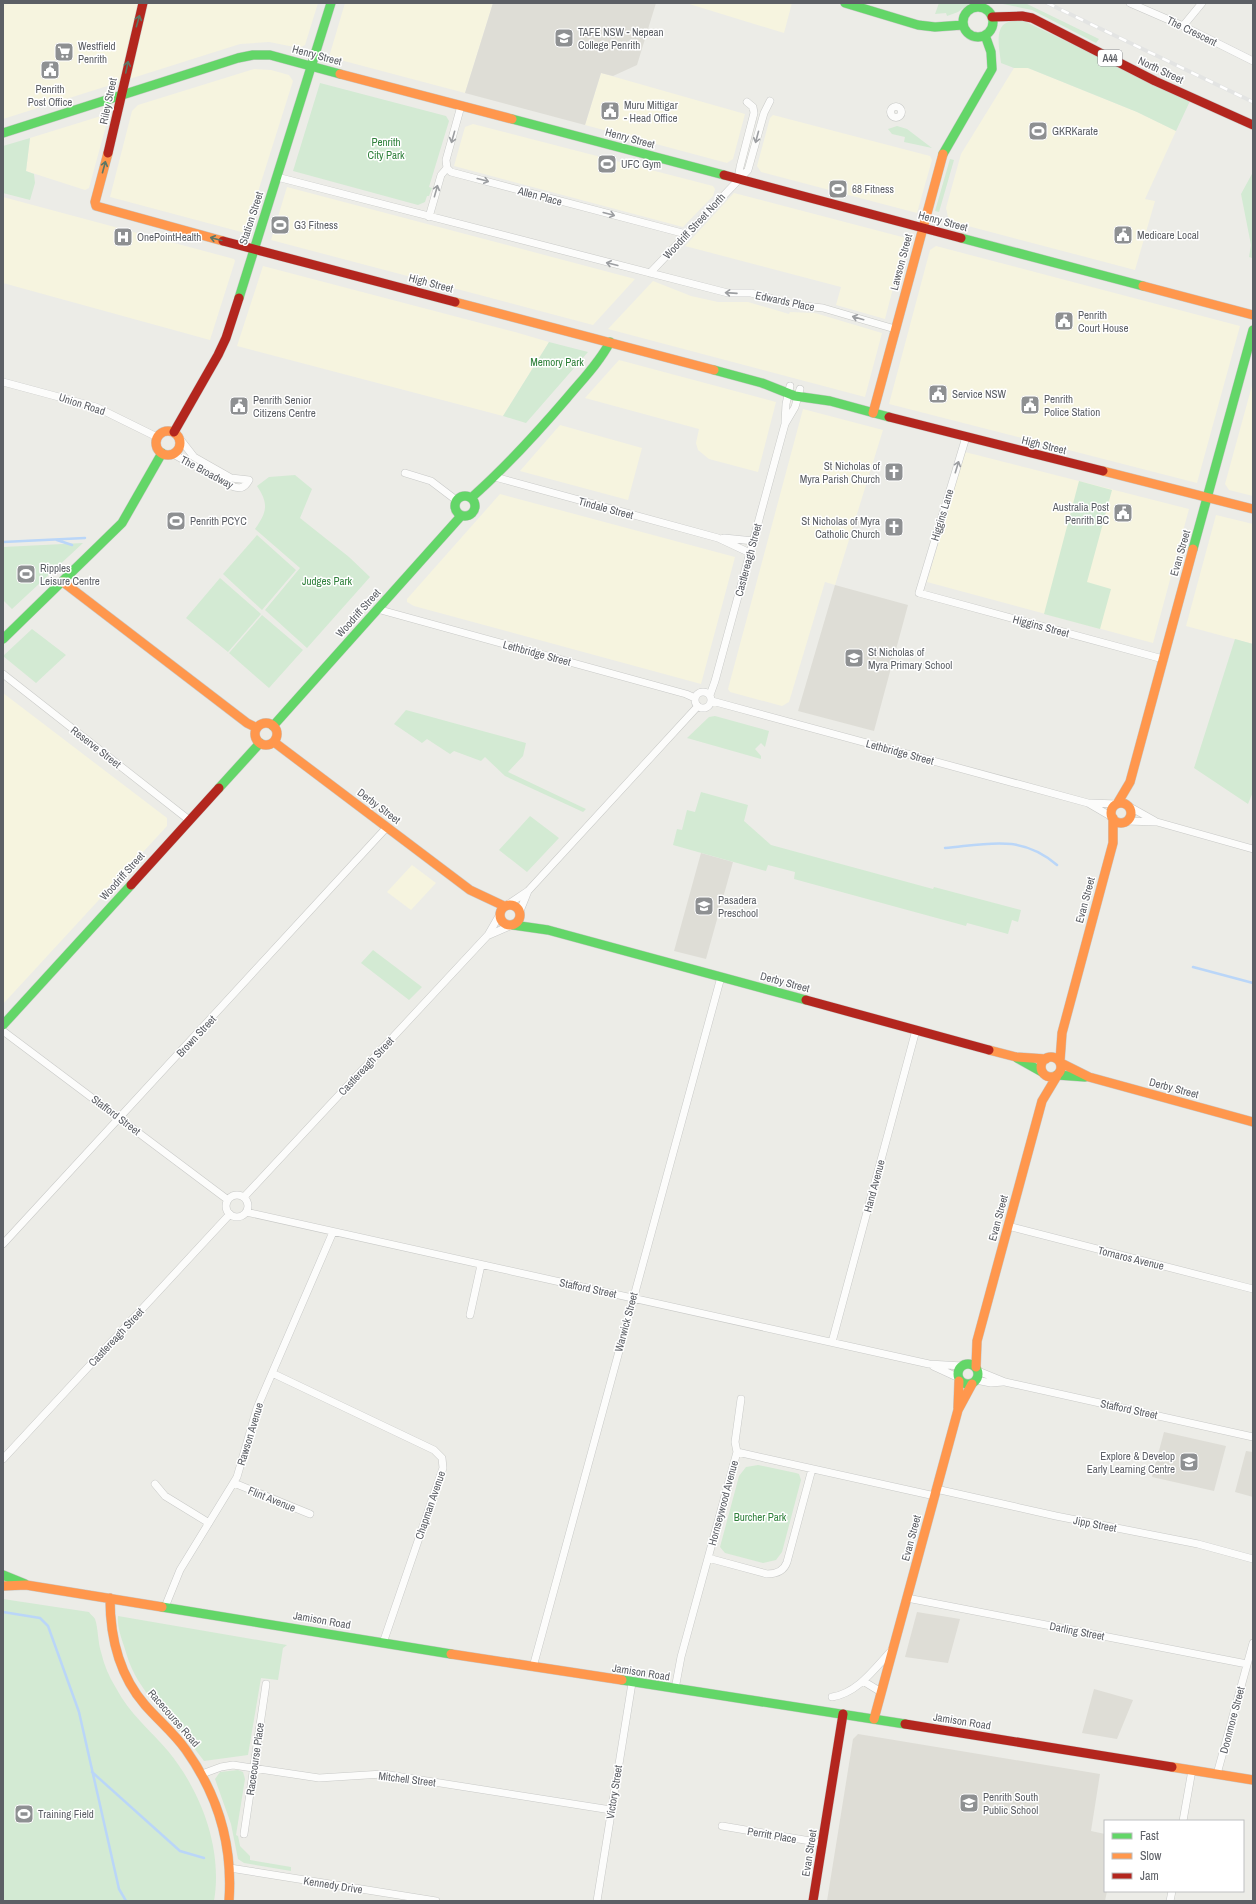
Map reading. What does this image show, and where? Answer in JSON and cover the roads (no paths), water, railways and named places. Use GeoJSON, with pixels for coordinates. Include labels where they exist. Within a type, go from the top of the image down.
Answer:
{"type":"FeatureCollection","features":[{"type":"Feature","properties":{"kind":"main road","name":"Riley Street"},"geometry":{"type":"LineString","coordinates":[[96,204],[122,95],[133,40],[143,3]]}},
{"type":"Feature","properties":{"kind":"main road","name":"Station Street"},"geometry":{"type":"LineString","coordinates":[[177,436],[222,347],[277,178],[331,3]]}},
{"type":"Feature","properties":{"kind":"main road"},"geometry":{"type":"LineString","coordinates":[[845,3],[918,24],[935,27],[963,25]]}},
{"type":"Feature","properties":{"kind":"main road"},"geometry":{"type":"LineString","coordinates":[[981,7],[990,12],[992,17],[991,29],[985,35],[972,35],[968,33],[963,25],[964,15],[972,8],[981,7]]}},
{"type":"Feature","properties":{"kind":"main road","name":"North Street"},"geometry":{"type":"LineString","coordinates":[[992,17],[1022,16],[1032,18],[1149,78],[1253,125]]}},
{"type":"Feature","properties":{"kind":"main road","name":"Lawson Street"},"geometry":{"type":"LineString","coordinates":[[873,412],[945,148],[980,93],[992,69],[991,52],[985,35]]}},
{"type":"Feature","properties":{"kind":"main road","name":"Henry Street"},"geometry":{"type":"LineString","coordinates":[[3,133],[253,55],[270,55],[1253,315]]}},
{"type":"Feature","properties":{"kind":"main road","name":"High Street"},"geometry":{"type":"LineString","coordinates":[[96,204],[99,208],[762,383],[774,382],[789,390],[799,392],[817,400],[830,401],[966,437],[1253,509]]}},
{"type":"Feature","properties":{"kind":"main road","name":"Evan Street"},"geometry":{"type":"LineString","coordinates":[[1130,807],[1130,782],[1253,330]]}},
{"type":"Feature","properties":{"kind":"main road"},"geometry":{"type":"LineString","coordinates":[[471,498],[495,477],[602,357],[610,342]]}},
{"type":"Feature","properties":{"kind":"main road"},"geometry":{"type":"LineString","coordinates":[[162,432],[177,436],[180,446],[173,454],[162,453],[156,444],[157,437],[162,432]]}},
{"type":"Feature","properties":{"kind":"main road"},"geometry":{"type":"LineString","coordinates":[[3,639],[122,523],[162,453]]}},
{"type":"Feature","properties":{"kind":"main road"},"geometry":{"type":"LineString","coordinates":[[463,496],[471,498],[475,505],[474,512],[468,516],[461,516],[455,509],[456,500],[463,496]]}},
{"type":"Feature","properties":{"kind":"main road","name":"Woodriff Street"},"geometry":{"type":"LineString","coordinates":[[273,726],[461,516]]}},
{"type":"Feature","properties":{"kind":"main road"},"geometry":{"type":"LineString","coordinates":[[63,582],[247,723],[257,728]]}},
{"type":"Feature","properties":{"kind":"main road"},"geometry":{"type":"LineString","coordinates":[[264,724],[273,726],[277,734],[274,742],[266,745],[260,743],[255,737],[257,728],[264,724]]}},
{"type":"Feature","properties":{"kind":"main road","name":"Derby Street"},"geometry":{"type":"LineString","coordinates":[[274,742],[470,890],[480,894],[493,903],[506,905]]}},
{"type":"Feature","properties":{"kind":"main road","name":"Woodriff Street"},"geometry":{"type":"LineString","coordinates":[[3,1025],[260,743]]}},
{"type":"Feature","properties":{"kind":"main road","name":"Evan Street"},"geometry":{"type":"LineString","coordinates":[[1117,804],[1130,782]]}},
{"type":"Feature","properties":{"kind":"main road"},"geometry":{"type":"LineString","coordinates":[[1125,803],[1130,807],[1131,816],[1127,821],[1121,823],[1113,818],[1112,808],[1117,804],[1125,803]]}},
{"type":"Feature","properties":{"kind":"main road","name":"Evan Street"},"geometry":{"type":"LineString","coordinates":[[1060,1062],[1062,1033],[1113,843],[1113,818]]}},
{"type":"Feature","properties":{"kind":"main road","name":"Evan Street"},"geometry":{"type":"LineString","coordinates":[[1113,843],[1127,821]]}},
{"type":"Feature","properties":{"kind":"main road","name":"Derby Street"},"geometry":{"type":"LineString","coordinates":[[470,890],[475,898],[499,916]]}},
{"type":"Feature","properties":{"kind":"main road"},"geometry":{"type":"LineString","coordinates":[[506,905],[516,906],[520,912],[518,922],[511,925],[504,924],[499,916],[500,910],[506,905]]}},
{"type":"Feature","properties":{"kind":"main road","name":"Derby Street"},"geometry":{"type":"LineString","coordinates":[[520,912],[526,918],[548,930]]}},
{"type":"Feature","properties":{"kind":"main road","name":"Derby Street"},"geometry":{"type":"LineString","coordinates":[[511,925],[548,930],[1016,1057],[1047,1058]]}},
{"type":"Feature","properties":{"kind":"main road","name":"Evan Street"},"geometry":{"type":"LineString","coordinates":[[1047,1058],[1062,1033]]}},
{"type":"Feature","properties":{"kind":"main road","name":"Derby Street"},"geometry":{"type":"LineString","coordinates":[[1016,1057],[1043,1072]]}},
{"type":"Feature","properties":{"kind":"main road"},"geometry":{"type":"LineString","coordinates":[[1052,1057],[1060,1062],[1061,1071],[1057,1076],[1051,1077],[1043,1072],[1042,1063],[1047,1058],[1052,1057]]}},
{"type":"Feature","properties":{"kind":"main road","name":"Derby Street"},"geometry":{"type":"LineString","coordinates":[[1060,1062],[1089,1077],[1253,1122]]}},
{"type":"Feature","properties":{"kind":"main road","name":"Evan Street"},"geometry":{"type":"LineString","coordinates":[[964,1365],[977,1341],[1042,1101],[1043,1072]]}},
{"type":"Feature","properties":{"kind":"main road","name":"Evan Street"},"geometry":{"type":"LineString","coordinates":[[1042,1101],[1057,1076]]}},
{"type":"Feature","properties":{"kind":"main road","name":"Derby Street"},"geometry":{"type":"LineString","coordinates":[[1057,1076],[1089,1077]]}},
{"type":"Feature","properties":{"kind":"main road","name":"Evan Street"},"geometry":{"type":"LineString","coordinates":[[977,1341],[977,1369]]}},
{"type":"Feature","properties":{"kind":"main road"},"geometry":{"type":"LineString","coordinates":[[964,1365],[977,1369],[974,1382],[964,1384],[958,1379],[958,1371],[964,1365]]}},
{"type":"Feature","properties":{"kind":"main road","name":"Evan Street"},"geometry":{"type":"LineString","coordinates":[[958,1379],[958,1410]]}},
{"type":"Feature","properties":{"kind":"main road","name":"Evan Street"},"geometry":{"type":"LineString","coordinates":[[874,1719],[958,1410],[974,1382]]}},
{"type":"Feature","properties":{"kind":"main road","name":"Jamison Road"},"geometry":{"type":"LineString","coordinates":[[3,1575],[26,1585]]}},
{"type":"Feature","properties":{"kind":"main road","name":"Jamison Road"},"geometry":{"type":"LineString","coordinates":[[3,1586],[26,1585],[110,1598],[632,1683],[843,1714],[1253,1780]]}},
{"type":"Feature","properties":{"kind":"main road","name":"Racecourse Road"},"geometry":{"type":"LineString","coordinates":[[110,1598],[109,1614],[111,1632],[118,1659],[128,1680],[144,1704],[180,1741],[202,1774],[220,1817],[230,1868],[229,1901]]}},
{"type":"Feature","properties":{"kind":"main road","name":"Evan Street"},"geometry":{"type":"LineString","coordinates":[[813,1901],[843,1714]]}},
{"type":"Feature","properties":{"kind":"street","name":"The Crescent"},"geometry":{"type":"LineString","coordinates":[[1130,3],[1183,26],[1253,61]]}},
{"type":"Feature","properties":{"kind":"street"},"geometry":{"type":"LineString","coordinates":[[1183,26],[1202,3]]}},
{"type":"Feature","properties":{"kind":"street","name":"Woodriff Street North"},"geometry":{"type":"LineString","coordinates":[[650,273],[748,170],[764,113],[770,101]]}},
{"type":"Feature","properties":{"kind":"street"},"geometry":{"type":"LineString","coordinates":[[738,180],[754,112],[753,107],[747,102]]}},
{"type":"Feature","properties":{"kind":"street"},"geometry":{"type":"LineString","coordinates":[[429,217],[441,175],[447,168],[446,160],[461,106]]}},
{"type":"Feature","properties":{"kind":"street","name":"Allen Place"},"geometry":{"type":"LineString","coordinates":[[447,168],[451,172],[686,234]]}},
{"type":"Feature","properties":{"kind":"street"},"geometry":{"type":"LineString","coordinates":[[277,178],[650,273]]}},
{"type":"Feature","properties":{"kind":"street","name":"Edwards Place"},"geometry":{"type":"LineString","coordinates":[[650,273],[728,294],[751,293],[795,305],[823,308],[895,329]]}},
{"type":"Feature","properties":{"kind":"street","name":"Union Road"},"geometry":{"type":"LineString","coordinates":[[3,382],[96,407],[157,437]]}},
{"type":"Feature","properties":{"kind":"street","name":"Castlereagh Street"},"geometry":{"type":"LineString","coordinates":[[711,698],[785,424],[786,404],[789,390]]}},
{"type":"Feature","properties":{"kind":"street","name":"Castlereagh Street"},"geometry":{"type":"LineString","coordinates":[[785,424],[795,407],[799,392]]}},
{"type":"Feature","properties":{"kind":"street","name":"The Broadway"},"geometry":{"type":"LineString","coordinates":[[173,454],[231,486],[240,489],[246,486],[249,480],[231,478],[194,457],[177,436]]}},
{"type":"Feature","properties":{"kind":"street","name":"Higgins Lane"},"geometry":{"type":"LineString","coordinates":[[919,593],[966,437]]}},
{"type":"Feature","properties":{"kind":"street"},"geometry":{"type":"LineString","coordinates":[[405,473],[431,481],[456,500]]}},
{"type":"Feature","properties":{"kind":"street","name":"Tindale Street"},"geometry":{"type":"LineString","coordinates":[[495,477],[718,538],[750,553]]}},
{"type":"Feature","properties":{"kind":"street","name":"Tindale Street"},"geometry":{"type":"LineString","coordinates":[[718,538],[754,541]]}},
{"type":"Feature","properties":{"kind":"street","name":"Higgins Street"},"geometry":{"type":"LineString","coordinates":[[919,593],[1163,659]]}},
{"type":"Feature","properties":{"kind":"street","name":"Lethbridge Street"},"geometry":{"type":"LineString","coordinates":[[377,609],[686,694],[695,698]]}},
{"type":"Feature","properties":{"kind":"street","name":"Reserve Street"},"geometry":{"type":"LineString","coordinates":[[3,674],[190,820]]}},
{"type":"Feature","properties":{"kind":"street"},"geometry":{"type":"LineString","coordinates":[[702,692],[711,698],[707,707],[698,706],[695,698],[702,692]]}},
{"type":"Feature","properties":{"kind":"street","name":"Lethbridge Street"},"geometry":{"type":"LineString","coordinates":[[711,698],[1088,803],[1117,804]]}},
{"type":"Feature","properties":{"kind":"street"},"geometry":{"type":"LineString","coordinates":[[506,905],[528,891],[698,706]]}},
{"type":"Feature","properties":{"kind":"street","name":"Lethbridge Street"},"geometry":{"type":"LineString","coordinates":[[1088,803],[1113,818]]}},
{"type":"Feature","properties":{"kind":"street"},"geometry":{"type":"LineString","coordinates":[[1130,807],[1157,822]]}},
{"type":"Feature","properties":{"kind":"street"},"geometry":{"type":"LineString","coordinates":[[1127,821],[1157,822],[1253,848]]}},
{"type":"Feature","properties":{"kind":"street","name":"Brown Street"},"geometry":{"type":"LineString","coordinates":[[3,1244],[387,827]]}},
{"type":"Feature","properties":{"kind":"street"},"geometry":{"type":"LineString","coordinates":[[520,912],[528,891]]}},
{"type":"Feature","properties":{"kind":"street","name":"Castlereagh Street"},"geometry":{"type":"LineString","coordinates":[[244,1197],[488,935],[499,916]]}},
{"type":"Feature","properties":{"kind":"street","name":"Castlereagh Street"},"geometry":{"type":"LineString","coordinates":[[488,935],[511,925]]}},
{"type":"Feature","properties":{"kind":"street","name":"Warwick Street"},"geometry":{"type":"LineString","coordinates":[[533,1667],[720,976]]}},
{"type":"Feature","properties":{"kind":"street","name":"Hand Avenue"},"geometry":{"type":"LineString","coordinates":[[832,1342],[916,1030]]}},
{"type":"Feature","properties":{"kind":"street","name":"Stafford Street"},"geometry":{"type":"LineString","coordinates":[[3,1031],[228,1200]]}},
{"type":"Feature","properties":{"kind":"street"},"geometry":{"type":"LineString","coordinates":[[235,1195],[244,1197],[248,1205],[246,1212],[237,1217],[230,1214],[226,1208],[228,1200],[235,1195]]}},
{"type":"Feature","properties":{"kind":"street","name":"Stafford Street"},"geometry":{"type":"LineString","coordinates":[[246,1212],[929,1364],[964,1365]]}},
{"type":"Feature","properties":{"kind":"street","name":"Castlereagh Street"},"geometry":{"type":"LineString","coordinates":[[3,1459],[230,1214]]}},
{"type":"Feature","properties":{"kind":"street","name":"Tornaros Avenue"},"geometry":{"type":"LineString","coordinates":[[1008,1226],[1253,1289]]}},
{"type":"Feature","properties":{"kind":"street","name":"Rawson Avenue"},"geometry":{"type":"LineString","coordinates":[[165,1607],[180,1570],[239,1473],[255,1413],[333,1232]]}},
{"type":"Feature","properties":{"kind":"street"},"geometry":{"type":"LineString","coordinates":[[470,1316],[481,1265]]}},
{"type":"Feature","properties":{"kind":"street","name":"Stafford Street"},"geometry":{"type":"LineString","coordinates":[[929,1364],[958,1379]]}},
{"type":"Feature","properties":{"kind":"street","name":"Stafford Street"},"geometry":{"type":"LineString","coordinates":[[977,1369],[1005,1382],[1253,1437]]}},
{"type":"Feature","properties":{"kind":"street","name":"Chapman Avenue"},"geometry":{"type":"LineString","coordinates":[[272,1373],[434,1450],[442,1458],[443,1468],[383,1643]]}},
{"type":"Feature","properties":{"kind":"street","name":"Stafford Street"},"geometry":{"type":"LineString","coordinates":[[974,1382],[1005,1382]]}},
{"type":"Feature","properties":{"kind":"street"},"geometry":{"type":"LineString","coordinates":[[737,1452],[735,1442],[741,1399]]}},
{"type":"Feature","properties":{"kind":"street","name":"Hornseywood Avenue"},"geometry":{"type":"LineString","coordinates":[[676,1689],[678,1672],[737,1452],[812,1469],[935,1493]]}},
{"type":"Feature","properties":{"kind":"street","name":"Hornseywood Avenue"},"geometry":{"type":"LineString","coordinates":[[708,1558],[767,1574],[777,1573],[783,1570],[787,1562],[812,1469]]}},
{"type":"Feature","properties":{"kind":"street","name":"Flint Avenue"},"geometry":{"type":"LineString","coordinates":[[234,1483],[310,1514]]}},
{"type":"Feature","properties":{"kind":"street"},"geometry":{"type":"LineString","coordinates":[[155,1484],[165,1496],[209,1523]]}},
{"type":"Feature","properties":{"kind":"street","name":"Jipp Street"},"geometry":{"type":"LineString","coordinates":[[935,1493],[1198,1544],[1253,1558]]}},
{"type":"Feature","properties":{"kind":"street","name":"Darling Street"},"geometry":{"type":"LineString","coordinates":[[907,1598],[1247,1664]]}},
{"type":"Feature","properties":{"kind":"street","name":"Doonmore Street"},"geometry":{"type":"LineString","coordinates":[[1217,1774],[1253,1643]]}},
{"type":"Feature","properties":{"kind":"street","name":"Evan Street"},"geometry":{"type":"LineString","coordinates":[[832,1697],[842,1695],[863,1681],[892,1649]]}},
{"type":"Feature","properties":{"kind":"street"},"geometry":{"type":"LineString","coordinates":[[863,1681],[881,1692]]}},
{"type":"Feature","properties":{"kind":"street","name":"Victory Street"},"geometry":{"type":"LineString","coordinates":[[597,1901],[632,1683]]}},
{"type":"Feature","properties":{"kind":"street","name":"Racecourse Place"},"geometry":{"type":"LineString","coordinates":[[244,1834],[266,1684]]}},
{"type":"Feature","properties":{"kind":"street","name":"Mitchell Street"},"geometry":{"type":"LineString","coordinates":[[202,1774],[227,1766],[240,1765],[319,1778],[383,1774],[612,1810]]}},
{"type":"Feature","properties":{"kind":"street"},"geometry":{"type":"LineString","coordinates":[[1183,1820],[1192,1770]]}},
{"type":"Feature","properties":{"kind":"street","name":"Perritt Place"},"geometry":{"type":"LineString","coordinates":[[722,1826],[822,1843]]}},
{"type":"Feature","properties":{"kind":"street","name":"Kennedy Drive"},"geometry":{"type":"LineString","coordinates":[[230,1868],[436,1901]]}},
{"type":"Feature","properties":{"kind":"waterway"},"geometry":{"type":"LineString","coordinates":[[3,542],[85,538]]}},
{"type":"Feature","properties":{"kind":"waterway"},"geometry":{"type":"LineString","coordinates":[[57,540],[72,545]]}},
{"type":"Feature","properties":{"kind":"waterway"},"geometry":{"type":"LineString","coordinates":[[945,848],[1004,843],[1030,849],[1044,855],[1057,865]]}},
{"type":"Feature","properties":{"kind":"waterway"},"geometry":{"type":"LineString","coordinates":[[1193,967],[1253,983]]}},
{"type":"Feature","properties":{"kind":"waterway"},"geometry":{"type":"LineString","coordinates":[[3,1612],[40,1618],[48,1626],[79,1712],[119,1889],[126,1901]]}},
{"type":"Feature","properties":{"kind":"waterway"},"geometry":{"type":"LineString","coordinates":[[92,1772],[180,1851],[204,1858]]}},
{"type":"Feature","properties":{"kind":"railway"},"geometry":{"type":"LineString","coordinates":[[1047,3],[1253,102]]}},
{"type":"Feature","properties":{"kind":"place","name":"TAFE NSW - Nepean College Penrith"},"geometry":{"type":"Point","coordinates":[564,38]}},
{"type":"Feature","properties":{"kind":"place","name":"Westfield Penrith"},"geometry":{"type":"Point","coordinates":[64,52]}},
{"type":"Feature","properties":{"kind":"place","name":"Penrith Post Office"},"geometry":{"type":"Point","coordinates":[50,70]}},
{"type":"Feature","properties":{"kind":"place","name":"Muru Mittigar - Head Office"},"geometry":{"type":"Point","coordinates":[610,111]}},
{"type":"Feature","properties":{"kind":"place","name":"GKRKarate"},"geometry":{"type":"Point","coordinates":[1038,131]}},
{"type":"Feature","properties":{"kind":"place","name":"UFC Gym"},"geometry":{"type":"Point","coordinates":[607,164]}},
{"type":"Feature","properties":{"kind":"place","name":"68 Fitness"},"geometry":{"type":"Point","coordinates":[838,189]}},
{"type":"Feature","properties":{"kind":"place","name":"G3 Fitness"},"geometry":{"type":"Point","coordinates":[280,225]}},
{"type":"Feature","properties":{"kind":"place","name":"Medicare Local"},"geometry":{"type":"Point","coordinates":[1123,235]}},
{"type":"Feature","properties":{"kind":"place","name":"OnePointHealth"},"geometry":{"type":"Point","coordinates":[123,237]}},
{"type":"Feature","properties":{"kind":"place","name":"Penrith Court House"},"geometry":{"type":"Point","coordinates":[1064,321]}},
{"type":"Feature","properties":{"kind":"place","name":"Service NSW"},"geometry":{"type":"Point","coordinates":[938,394]}},
{"type":"Feature","properties":{"kind":"place","name":"Penrith Police Station"},"geometry":{"type":"Point","coordinates":[1030,405]}},
{"type":"Feature","properties":{"kind":"place","name":"Penrith Senior Citizens Centre"},"geometry":{"type":"Point","coordinates":[239,406]}},
{"type":"Feature","properties":{"kind":"place","name":"St Nicholas of Myra Parish Church"},"geometry":{"type":"Point","coordinates":[894,472]}},
{"type":"Feature","properties":{"kind":"place","name":"Australia Post Penrith BC"},"geometry":{"type":"Point","coordinates":[1123,513]}},
{"type":"Feature","properties":{"kind":"place","name":"Penrith PCYC"},"geometry":{"type":"Point","coordinates":[176,521]}},
{"type":"Feature","properties":{"kind":"place","name":"St Nicholas of Myra Catholic Church"},"geometry":{"type":"Point","coordinates":[894,527]}},
{"type":"Feature","properties":{"kind":"place","name":"Ripples Leisure Centre"},"geometry":{"type":"Point","coordinates":[26,574]}},
{"type":"Feature","properties":{"kind":"place","name":"St Nicholas of Myra Primary School"},"geometry":{"type":"Point","coordinates":[854,658]}},
{"type":"Feature","properties":{"kind":"place","name":"Pasadera Preschool"},"geometry":{"type":"Point","coordinates":[704,906]}},
{"type":"Feature","properties":{"kind":"place","name":"Explore & Develop Early Learning Centre"},"geometry":{"type":"Point","coordinates":[1189,1462]}},
{"type":"Feature","properties":{"kind":"place","name":"Penrith South Public School"},"geometry":{"type":"Point","coordinates":[969,1803]}},
{"type":"Feature","properties":{"kind":"place","name":"Training Field"},"geometry":{"type":"Point","coordinates":[24,1814]}},
{"type":"Feature","properties":{"kind":"park label","name":"Penrith City Park"},"geometry":{"type":"Point","coordinates":[386,148]}},
{"type":"Feature","properties":{"kind":"park label","name":"Memory Park"},"geometry":{"type":"Point","coordinates":[557,362]}},
{"type":"Feature","properties":{"kind":"park label","name":"Judges Park"},"geometry":{"type":"Point","coordinates":[327,581]}},
{"type":"Feature","properties":{"kind":"park label","name":"Burcher Park"},"geometry":{"type":"Point","coordinates":[760,1517]}}]}
